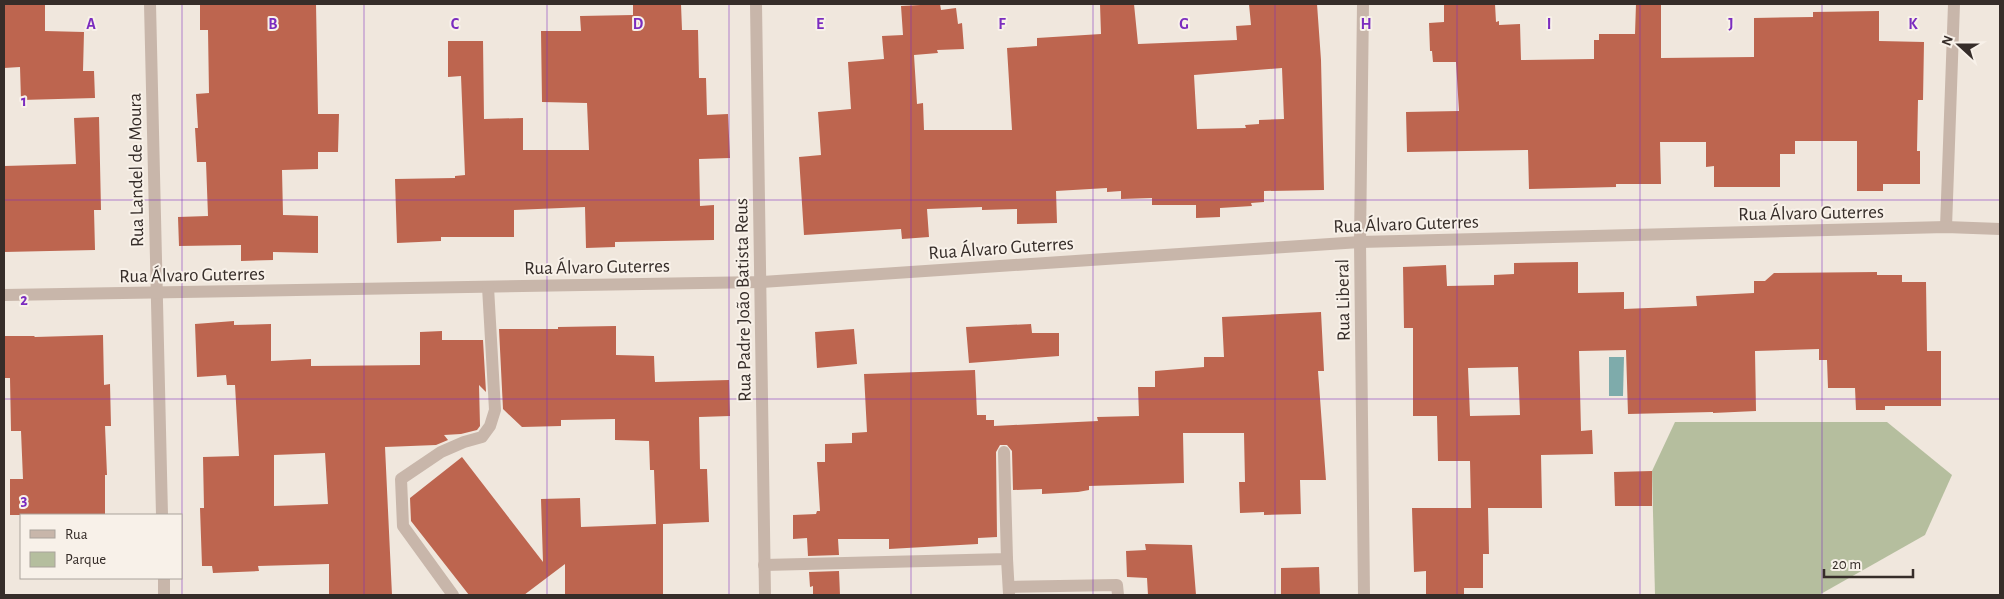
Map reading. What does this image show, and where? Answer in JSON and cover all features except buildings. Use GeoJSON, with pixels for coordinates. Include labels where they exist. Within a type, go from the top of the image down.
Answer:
{"type":"FeatureCollection","features":[{"type":"Feature","properties":{"kind":"street","name":"Rua Landel de Moura"},"geometry":{"type":"LineString","coordinates":[[150,4],[162,514]]}},
{"type":"Feature","properties":{"kind":"street","name":"Rua Padre João Batista Reus"},"geometry":{"type":"LineString","coordinates":[[756,4],[764,595]]}},
{"type":"Feature","properties":{"kind":"street","name":"Rua Liberal"},"geometry":{"type":"LineString","coordinates":[[1363,4],[1360,242],[1364,595]]}},
{"type":"Feature","properties":{"kind":"street"},"geometry":{"type":"LineString","coordinates":[[1946,227],[1954,4]]}},
{"type":"Feature","properties":{"kind":"street","name":"Rua Álvaro Guterres"},"geometry":{"type":"LineString","coordinates":[[4,295],[156,294],[761,282],[1360,242],[1946,227],[2000,229]]}},
{"type":"Feature","properties":{"kind":"street"},"geometry":{"type":"LineString","coordinates":[[453,595],[404,526],[401,479],[441,452],[482,437],[490,426],[495,410],[488,287]]}},
{"type":"Feature","properties":{"kind":"street"},"geometry":{"type":"LineString","coordinates":[[1004,452],[1009,591],[1117,585],[1118,595]]}},
{"type":"Feature","properties":{"kind":"street"},"geometry":{"type":"LineString","coordinates":[[764,564],[1007,559]]}},
{"type":"Feature","properties":{"kind":"street"},"geometry":{"type":"LineString","coordinates":[[164,579],[164,595]]}},
{"type":"Feature","properties":{"kind":"green space"},"geometry":{"type":"Polygon","coordinates":[[[1675,422],[1887,422],[1952,475],[1925,535],[1819,595],[1655,595],[1652,471],[1675,422]]]}},
{"type":"Feature","properties":{"kind":"water"},"geometry":{"type":"Polygon","coordinates":[[[1609,357],[1624,357],[1623,396],[1609,396],[1609,357]]]}}]}
